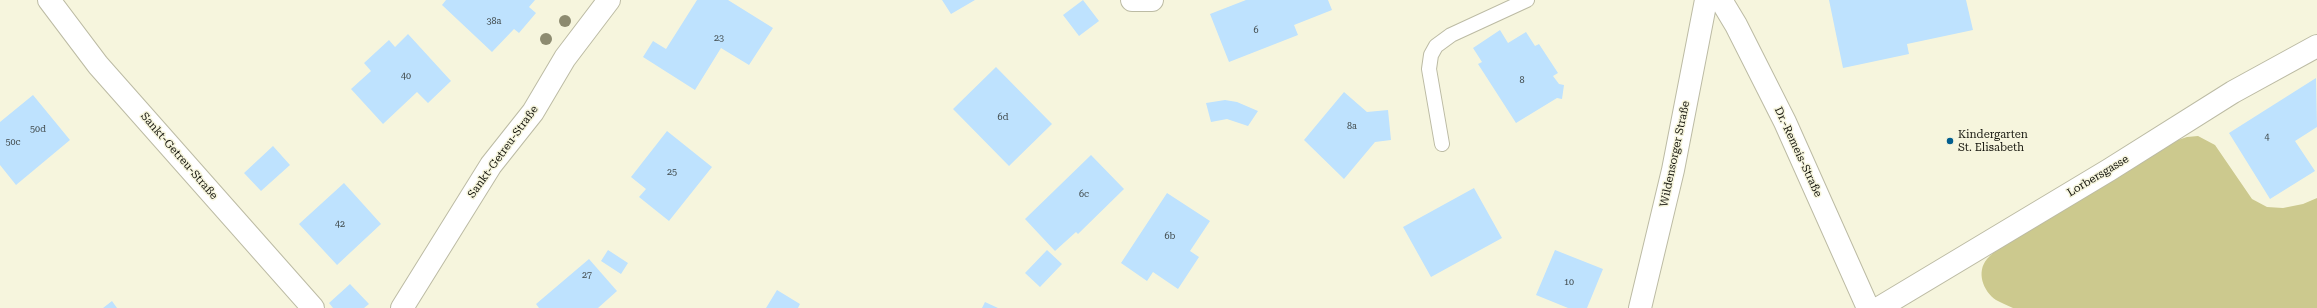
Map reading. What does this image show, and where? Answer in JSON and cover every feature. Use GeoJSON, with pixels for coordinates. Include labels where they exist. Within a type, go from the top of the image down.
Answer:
{"type":"FeatureCollection","features":[{"type":"Feature","properties":{"kind":"street","name":"Sankt-Getreu-Straße"},"geometry":{"type":"LineString","coordinates":[[49,0],[98,65],[313,308]]}},
{"type":"Feature","properties":{"kind":"street","name":"Sankt-Getreu-Straße"},"geometry":{"type":"LineString","coordinates":[[402,308],[491,165],[532,112],[565,58],[610,0]]}},
{"type":"Feature","properties":{"kind":"street"},"geometry":{"type":"LineString","coordinates":[[1132,0],[1152,0]]}},
{"type":"Feature","properties":{"kind":"street","name":"Wildensorger Straße"},"geometry":{"type":"LineString","coordinates":[[1640,308],[1673,170],[1706,0]]}},
{"type":"Feature","properties":{"kind":"street","name":"Dr.-Remeis-Straße"},"geometry":{"type":"LineString","coordinates":[[1721,0],[1736,25],[1785,122],[1868,308]]}},
{"type":"Feature","properties":{"kind":"street","name":"Lorbersgasse"},"geometry":{"type":"LineString","coordinates":[[1879,308],[2109,170],[2233,92],[2317,46]]}},
{"type":"Feature","properties":{"kind":"lane"},"geometry":{"type":"LineString","coordinates":[[1442,144],[1429,69],[1431,55],[1436,46],[1451,35],[1527,0]]}},
{"type":"Feature","properties":{"kind":"shaded area"},"geometry":{"type":"Polygon","coordinates":[[[2198,136],[2215,145],[2252,199],[2267,207],[2283,208],[2303,204],[2317,198],[2317,308],[2013,308],[1991,296],[1982,281],[1982,270],[1987,259],[1998,249],[2172,142],[2187,137],[2198,136]]]}},
{"type":"Feature","properties":{"kind":"building"},"geometry":{"type":"Polygon","coordinates":[[[446,0],[535,0],[529,7],[536,13],[519,33],[514,29],[492,52],[442,5],[446,0]]]}},
{"type":"Feature","properties":{"kind":"building"},"geometry":{"type":"Polygon","coordinates":[[[697,0],[728,0],[773,28],[749,65],[721,48],[695,90],[643,57],[653,41],[666,49],[697,0]]]}},
{"type":"Feature","properties":{"kind":"building"},"geometry":{"type":"Polygon","coordinates":[[[942,0],[975,0],[951,14],[942,0]]]}},
{"type":"Feature","properties":{"kind":"building"},"geometry":{"type":"Polygon","coordinates":[[[1083,0],[1099,21],[1079,36],[1063,15],[1083,0]]]}},
{"type":"Feature","properties":{"kind":"building"},"geometry":{"type":"Polygon","coordinates":[[[1246,0],[1328,0],[1332,10],[1294,25],[1298,35],[1229,62],[1210,14],[1246,0]]]}},
{"type":"Feature","properties":{"kind":"building"},"geometry":{"type":"Polygon","coordinates":[[[1829,0],[1966,0],[1973,30],[1907,44],[1909,54],[1843,68],[1829,0]]]}},
{"type":"Feature","properties":{"kind":"building"},"geometry":{"type":"Polygon","coordinates":[[[1500,30],[1508,43],[1526,32],[1535,46],[1539,44],[1558,73],[1553,76],[1559,84],[1564,85],[1562,99],[1557,98],[1516,123],[1478,64],[1482,62],[1473,48],[1500,30]]]}},
{"type":"Feature","properties":{"kind":"building"},"geometry":{"type":"Polygon","coordinates":[[[408,34],[451,81],[428,103],[417,92],[383,124],[351,89],[371,71],[364,63],[389,40],[395,47],[408,34]]]}},
{"type":"Feature","properties":{"kind":"building"},"geometry":{"type":"Polygon","coordinates":[[[996,67],[1052,124],[1009,166],[953,109],[996,67]]]}},
{"type":"Feature","properties":{"kind":"building"},"geometry":{"type":"Polygon","coordinates":[[[2316,78],[2317,127],[2295,141],[2315,171],[2270,199],[2229,133],[2316,78]]]}},
{"type":"Feature","properties":{"kind":"building"},"geometry":{"type":"Polygon","coordinates":[[[1344,92],[1367,112],[1388,110],[1391,140],[1375,142],[1344,179],[1304,140],[1344,92]]]}},
{"type":"Feature","properties":{"kind":"building"},"geometry":{"type":"Polygon","coordinates":[[[33,95],[70,140],[16,185],[0,165],[0,122],[33,95]]]}},
{"type":"Feature","properties":{"kind":"building"},"geometry":{"type":"Polygon","coordinates":[[[1225,100],[1237,102],[1258,111],[1248,126],[1227,119],[1211,122],[1206,103],[1225,100]]]}},
{"type":"Feature","properties":{"kind":"building"},"geometry":{"type":"Polygon","coordinates":[[[667,131],[712,167],[669,221],[639,197],[646,189],[631,177],[667,131]]]}},
{"type":"Feature","properties":{"kind":"building"},"geometry":{"type":"Polygon","coordinates":[[[273,146],[290,165],[261,191],[244,173],[273,146]]]}},
{"type":"Feature","properties":{"kind":"building"},"geometry":{"type":"Polygon","coordinates":[[[1091,155],[1124,189],[1078,234],[1076,232],[1055,251],[1025,219],[1091,155]]]}},
{"type":"Feature","properties":{"kind":"building"},"geometry":{"type":"Polygon","coordinates":[[[344,183],[381,224],[337,265],[299,224],[344,183]]]}},
{"type":"Feature","properties":{"kind":"building"},"geometry":{"type":"Polygon","coordinates":[[[1474,188],[1502,238],[1431,277],[1403,227],[1474,188]]]}},
{"type":"Feature","properties":{"kind":"building"},"geometry":{"type":"Polygon","coordinates":[[[1167,193],[1210,221],[1190,251],[1199,257],[1178,289],[1153,272],[1147,281],[1121,263],[1167,193]]]}},
{"type":"Feature","properties":{"kind":"building"},"geometry":{"type":"Polygon","coordinates":[[[608,250],[628,263],[621,274],[601,261],[608,250]]]}},
{"type":"Feature","properties":{"kind":"building"},"geometry":{"type":"Polygon","coordinates":[[[1047,250],[1062,264],[1040,287],[1025,273],[1047,250]]]}},
{"type":"Feature","properties":{"kind":"building"},"geometry":{"type":"Polygon","coordinates":[[[1555,250],[1603,269],[1587,308],[1568,308],[1536,295],[1555,250]]]}},
{"type":"Feature","properties":{"kind":"building"},"geometry":{"type":"Polygon","coordinates":[[[589,259],[617,291],[598,308],[539,308],[536,304],[589,259]]]}},
{"type":"Feature","properties":{"kind":"building"},"geometry":{"type":"Polygon","coordinates":[[[350,284],[369,304],[364,308],[333,308],[329,303],[350,284]]]}},
{"type":"Feature","properties":{"kind":"building"},"geometry":{"type":"Polygon","coordinates":[[[777,290],[800,304],[798,308],[766,308],[777,290]]]}},
{"type":"Feature","properties":{"kind":"building"},"geometry":{"type":"Polygon","coordinates":[[[112,301],[117,308],[103,308],[112,301]]]}},
{"type":"Feature","properties":{"kind":"building"},"geometry":{"type":"Polygon","coordinates":[[[985,302],[998,308],[982,308],[985,302]]]}},
{"type":"Feature","properties":{"kind":"place","name":"Kindergarten St. Elisabeth"},"geometry":{"type":"Point","coordinates":[1950,141]}}]}
